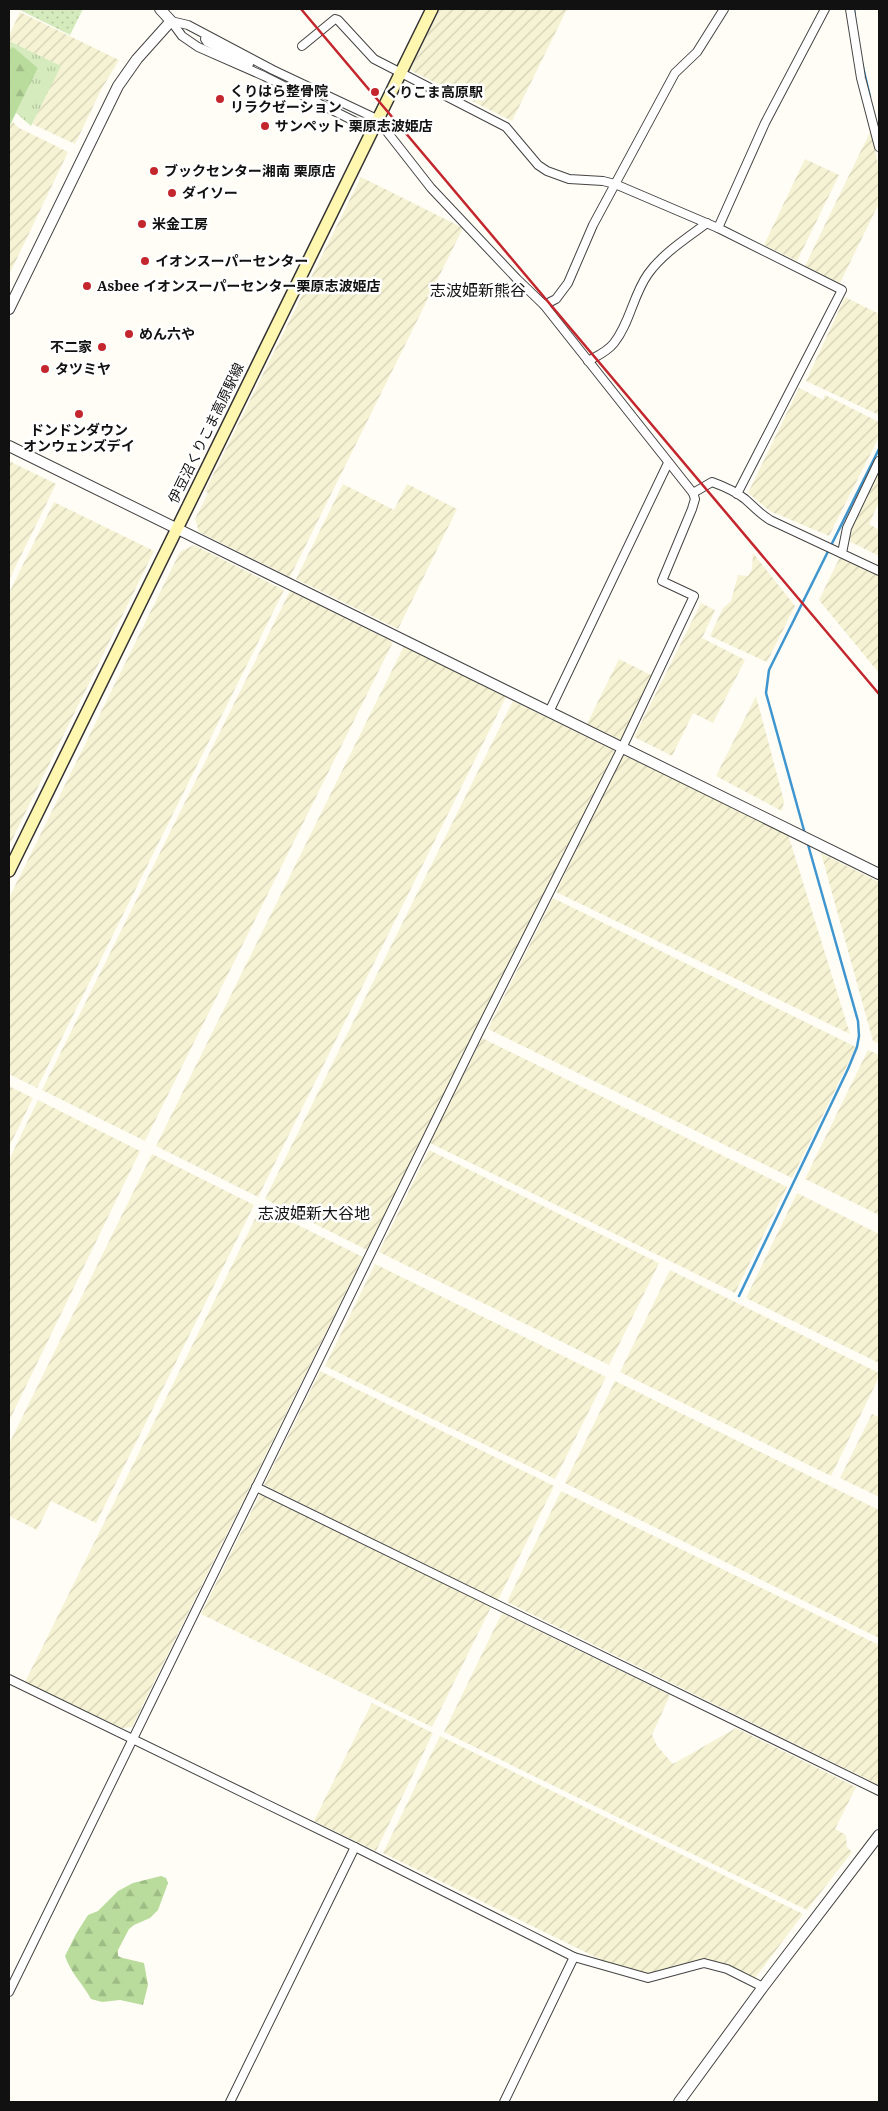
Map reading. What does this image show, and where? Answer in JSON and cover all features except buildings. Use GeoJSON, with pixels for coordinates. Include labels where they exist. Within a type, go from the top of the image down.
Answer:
{"type":"FeatureCollection","features":[{"type":"Feature","properties":{"kind":"main road","name":"伊豆沼くりこま高原駅線"},"geometry":{"type":"LineString","coordinates":[[9,871],[432,9]]}},
{"type":"Feature","properties":{"kind":"street"},"geometry":{"type":"LineString","coordinates":[[160,9],[182,36],[198,47],[264,76],[372,130]]}},
{"type":"Feature","properties":{"kind":"street"},"geometry":{"type":"LineString","coordinates":[[544,306],[556,299],[568,283],[593,225],[675,73],[697,52],[724,9]]}},
{"type":"Feature","properties":{"kind":"street"},"geometry":{"type":"LineString","coordinates":[[718,228],[765,123],[825,9]]}},
{"type":"Feature","properties":{"kind":"street"},"geometry":{"type":"LineString","coordinates":[[850,9],[861,78],[879,147]]}},
{"type":"Feature","properties":{"kind":"street"},"geometry":{"type":"LineString","coordinates":[[302,46],[334,19],[338,20],[374,60],[506,127],[538,165],[547,171],[569,179],[603,181],[615,184],[718,228],[842,290],[737,494]]}},
{"type":"Feature","properties":{"kind":"street"},"geometry":{"type":"LineString","coordinates":[[9,1992],[475,1041],[622,748],[694,596],[662,581],[692,509],[695,499],[693,493],[544,306],[431,188],[377,119],[206,36],[188,25],[171,21]]}},
{"type":"Feature","properties":{"kind":"street"},"geometry":{"type":"LineString","coordinates":[[9,309],[118,86],[137,59],[171,21]]}},
{"type":"Feature","properties":{"kind":"street"},"geometry":{"type":"LineString","coordinates":[[206,36],[207,42],[248,64],[264,76]]}},
{"type":"Feature","properties":{"kind":"street"},"geometry":{"type":"LineString","coordinates":[[310,87],[314,100]]}},
{"type":"Feature","properties":{"kind":"street"},"geometry":{"type":"LineString","coordinates":[[588,361],[604,352],[614,343],[649,272],[668,252],[707,223]]}},
{"type":"Feature","properties":{"kind":"street"},"geometry":{"type":"LineString","coordinates":[[9,446],[879,874]]}},
{"type":"Feature","properties":{"kind":"street"},"geometry":{"type":"LineString","coordinates":[[839,551],[847,528],[879,461]]}},
{"type":"Feature","properties":{"kind":"street"},"geometry":{"type":"LineString","coordinates":[[549,712],[668,463]]}},
{"type":"Feature","properties":{"kind":"street"},"geometry":{"type":"LineString","coordinates":[[693,493],[712,482],[737,494],[758,513],[770,520],[825,544],[879,571]]}},
{"type":"Feature","properties":{"kind":"street"},"geometry":{"type":"LineString","coordinates":[[256,1487],[879,1791]]}},
{"type":"Feature","properties":{"kind":"street"},"geometry":{"type":"LineString","coordinates":[[9,1679],[355,1847],[574,1957],[648,1978],[704,1963],[727,1969],[763,1987]]}},
{"type":"Feature","properties":{"kind":"street"},"geometry":{"type":"LineString","coordinates":[[679,2102],[763,1987],[879,1835]]}},
{"type":"Feature","properties":{"kind":"street"},"geometry":{"type":"LineString","coordinates":[[230,2102],[355,1847]]}},
{"type":"Feature","properties":{"kind":"street"},"geometry":{"type":"LineString","coordinates":[[504,2102],[574,1957]]}},
{"type":"Feature","properties":{"kind":"shaded area"},"geometry":{"type":"Polygon","coordinates":[[[440,9],[567,9],[512,121],[410,70],[440,9]]]}},
{"type":"Feature","properties":{"kind":"shaded area"},"geometry":{"type":"Polygon","coordinates":[[[20,12],[119,60],[102,88],[75,144],[32,124],[60,66],[9,41],[9,36],[20,12]]]}},
{"type":"Feature","properties":{"kind":"shaded area"},"geometry":{"type":"Polygon","coordinates":[[[12,121],[19,128],[68,152],[9,275],[9,127],[12,121]]]}},
{"type":"Feature","properties":{"kind":"shaded area"},"geometry":{"type":"Polygon","coordinates":[[[871,130],[879,169],[879,203],[840,283],[805,266],[871,130]]]}},
{"type":"Feature","properties":{"kind":"shaded area"},"geometry":{"type":"Polygon","coordinates":[[[805,159],[839,175],[797,261],[764,245],[805,159]]]}},
{"type":"Feature","properties":{"kind":"shaded area"},"geometry":{"type":"Polygon","coordinates":[[[361,177],[463,228],[290,577],[199,532],[195,519],[208,493],[205,491],[361,177]]]}},
{"type":"Feature","properties":{"kind":"shaded area"},"geometry":{"type":"Polygon","coordinates":[[[845,297],[879,314],[879,415],[806,381],[845,297]]]}},
{"type":"Feature","properties":{"kind":"shaded area"},"geometry":{"type":"Polygon","coordinates":[[[799,388],[823,400],[825,395],[879,422],[879,437],[829,536],[770,511],[748,493],[799,388]]]}},
{"type":"Feature","properties":{"kind":"shaded area"},"geometry":{"type":"Polygon","coordinates":[[[9,461],[56,484],[9,580],[9,461]]]}},
{"type":"Feature","properties":{"kind":"shaded area"},"geometry":{"type":"Polygon","coordinates":[[[879,466],[879,502],[869,524],[879,530],[879,556],[849,541],[850,528],[879,466]]]}},
{"type":"Feature","properties":{"kind":"shaded area"},"geometry":{"type":"Polygon","coordinates":[[[343,484],[394,510],[407,484],[457,509],[398,629],[296,579],[343,484]]]}},
{"type":"Feature","properties":{"kind":"shaded area"},"geometry":{"type":"Polygon","coordinates":[[[54,502],[154,551],[9,846],[9,593],[54,502]]]}},
{"type":"Feature","properties":{"kind":"shaded area"},"geometry":{"type":"Polygon","coordinates":[[[194,545],[284,590],[37,1088],[9,1074],[9,898],[180,552],[194,545]]]}},
{"type":"Feature","properties":{"kind":"shaded area"},"geometry":{"type":"Polygon","coordinates":[[[753,553],[795,606],[767,662],[710,636],[723,608],[731,601],[738,575],[748,576],[752,569],[753,553]]]}},
{"type":"Feature","properties":{"kind":"shaded area"},"geometry":{"type":"Polygon","coordinates":[[[840,557],[879,576],[879,673],[819,600],[840,557]]]}},
{"type":"Feature","properties":{"kind":"shaded area"},"geometry":{"type":"Polygon","coordinates":[[[290,591],[393,642],[145,1141],[42,1090],[290,591]]]}},
{"type":"Feature","properties":{"kind":"shaded area"},"geometry":{"type":"Polygon","coordinates":[[[701,603],[715,610],[702,638],[745,660],[713,723],[693,713],[672,756],[634,737],[701,603]]]}},
{"type":"Feature","properties":{"kind":"shaded area"},"geometry":{"type":"Polygon","coordinates":[[[404,646],[506,697],[258,1197],[156,1146],[404,646]]]}},
{"type":"Feature","properties":{"kind":"shaded area"},"geometry":{"type":"Polygon","coordinates":[[[619,659],[653,676],[621,740],[587,724],[619,659]]]}},
{"type":"Feature","properties":{"kind":"shaded area"},"geometry":{"type":"Polygon","coordinates":[[[756,696],[784,801],[782,811],[716,776],[756,696]]]}},
{"type":"Feature","properties":{"kind":"shaded area"},"geometry":{"type":"Polygon","coordinates":[[[513,701],[615,751],[367,1250],[265,1199],[513,701]]]}},
{"type":"Feature","properties":{"kind":"shaded area"},"geometry":{"type":"Polygon","coordinates":[[[623,754],[788,834],[850,1034],[556,892],[623,754]]]}},
{"type":"Feature","properties":{"kind":"shaded area"},"geometry":{"type":"Polygon","coordinates":[[[821,853],[879,882],[879,1044],[873,1041],[821,853]]]}},
{"type":"Feature","properties":{"kind":"shaded area"},"geometry":{"type":"Polygon","coordinates":[[[553,898],[856,1047],[792,1178],[488,1029],[553,898]]]}},
{"type":"Feature","properties":{"kind":"shaded area"},"geometry":{"type":"Polygon","coordinates":[[[482,1038],[787,1187],[735,1293],[430,1143],[482,1038]]]}},
{"type":"Feature","properties":{"kind":"shaded area"},"geometry":{"type":"Polygon","coordinates":[[[868,1050],[879,1055],[879,1215],[805,1179],[868,1050]]]}},
{"type":"Feature","properties":{"kind":"shaded area"},"geometry":{"type":"Polygon","coordinates":[[[9,1086],[33,1098],[9,1147],[9,1086]]]}},
{"type":"Feature","properties":{"kind":"shaded area"},"geometry":{"type":"Polygon","coordinates":[[[38,1100],[140,1151],[9,1421],[9,1160],[38,1100]]]}},
{"type":"Feature","properties":{"kind":"shaded area"},"geometry":{"type":"Polygon","coordinates":[[[429,1150],[659,1263],[609,1365],[379,1252],[429,1150]]]}},
{"type":"Feature","properties":{"kind":"shaded area"},"geometry":{"type":"Polygon","coordinates":[[[152,1154],[254,1205],[96,1523],[51,1501],[37,1530],[9,1516],[9,1444],[152,1154]]]}},
{"type":"Feature","properties":{"kind":"shaded area"},"geometry":{"type":"Polygon","coordinates":[[[797,1193],[879,1234],[879,1363],[746,1298],[797,1193]]]}},
{"type":"Feature","properties":{"kind":"shaded area"},"geometry":{"type":"Polygon","coordinates":[[[261,1207],[363,1257],[132,1727],[122,1728],[25,1682],[261,1207]]]}},
{"type":"Feature","properties":{"kind":"shaded area"},"geometry":{"type":"Polygon","coordinates":[[[375,1264],[606,1377],[555,1479],[325,1366],[375,1264]]]}},
{"type":"Feature","properties":{"kind":"shaded area"},"geometry":{"type":"Polygon","coordinates":[[[670,1270],[879,1373],[879,1377],[831,1476],[620,1372],[670,1270]]]}},
{"type":"Feature","properties":{"kind":"shaded area"},"geometry":{"type":"Polygon","coordinates":[[[320,1371],[554,1486],[498,1600],[264,1485],[320,1371]]]}},
{"type":"Feature","properties":{"kind":"shaded area"},"geometry":{"type":"Polygon","coordinates":[[[615,1381],[879,1510],[879,1638],[565,1483],[615,1381]]]}},
{"type":"Feature","properties":{"kind":"shaded area"},"geometry":{"type":"Polygon","coordinates":[[[872,1414],[879,1417],[879,1497],[840,1478],[872,1414]]]}},
{"type":"Feature","properties":{"kind":"shaded area"},"geometry":{"type":"Polygon","coordinates":[[[561,1491],[879,1645],[879,1785],[507,1602],[561,1491]]]}},
{"type":"Feature","properties":{"kind":"shaded area"},"geometry":{"type":"Polygon","coordinates":[[[260,1494],[491,1607],[432,1727],[201,1614],[260,1494]]]}},
{"type":"Feature","properties":{"kind":"shaded area"},"geometry":{"type":"Polygon","coordinates":[[[502,1613],[670,1695],[652,1735],[657,1746],[673,1764],[736,1728],[856,1787],[835,1829],[846,1835],[847,1847],[852,1852],[807,1910],[444,1732],[502,1613]]]}},
{"type":"Feature","properties":{"kind":"shaded area"},"geometry":{"type":"Polygon","coordinates":[[[372,1703],[433,1733],[376,1851],[314,1821],[372,1703]]]}},
{"type":"Feature","properties":{"kind":"shaded area"},"geometry":{"type":"Polygon","coordinates":[[[440,1736],[803,1914],[755,1978],[722,1963],[703,1960],[644,1974],[624,1971],[383,1853],[440,1736]]]}},
{"type":"Feature","properties":{"kind":"green space"},"geometry":{"type":"Polygon","coordinates":[[[18,9],[83,9],[70,35],[18,9]]]}},
{"type":"Feature","properties":{"kind":"green space"},"geometry":{"type":"Polygon","coordinates":[[[9,41],[61,66],[31,126],[16,113],[38,68],[13,48],[9,50],[9,41]]]}},
{"type":"Feature","properties":{"kind":"green space"},"geometry":{"type":"Polygon","coordinates":[[[13,47],[38,68],[9,127],[9,50],[13,47]]]}},
{"type":"Feature","properties":{"kind":"green space"},"geometry":{"type":"Polygon","coordinates":[[[161,1876],[166,1878],[168,1883],[158,1910],[150,1918],[129,1929],[118,1950],[118,1956],[144,1963],[148,1985],[143,2005],[120,2000],[102,2002],[91,1999],[65,1956],[76,1934],[88,1915],[98,1911],[118,1891],[133,1883],[161,1876]]]}},
{"type":"Feature","properties":{"kind":"waterway"},"geometry":{"type":"LineString","coordinates":[[854,9],[855,19]]}},
{"type":"Feature","properties":{"kind":"waterway"},"geometry":{"type":"LineString","coordinates":[[862,63],[870,97]]}},
{"type":"Feature","properties":{"kind":"waterway"},"geometry":{"type":"LineString","coordinates":[[805,834],[766,693],[769,670],[879,449]]}},
{"type":"Feature","properties":{"kind":"waterway"},"geometry":{"type":"LineString","coordinates":[[739,1296],[848,1069],[857,1047],[859,1036],[858,1021],[807,841]]}},
{"type":"Feature","properties":{"kind":"railway"},"geometry":{"type":"LineString","coordinates":[[301,9],[879,694]]}},
{"type":"Feature","properties":{"kind":"place","name":"くりこま高原駅"},"geometry":{"type":"Point","coordinates":[375,92]}},
{"type":"Feature","properties":{"kind":"place","name":"くりはら整骨院 リラクゼーション"},"geometry":{"type":"Point","coordinates":[220,99]}},
{"type":"Feature","properties":{"kind":"place","name":"サンペット 栗原志波姫店"},"geometry":{"type":"Point","coordinates":[265,126]}},
{"type":"Feature","properties":{"kind":"place","name":"ブックセンター湘南 栗原店"},"geometry":{"type":"Point","coordinates":[154,171]}},
{"type":"Feature","properties":{"kind":"place","name":"ダイソー"},"geometry":{"type":"Point","coordinates":[172,193]}},
{"type":"Feature","properties":{"kind":"place","name":"米金工房"},"geometry":{"type":"Point","coordinates":[142,224]}},
{"type":"Feature","properties":{"kind":"place","name":"イオンスーパーセンター"},"geometry":{"type":"Point","coordinates":[145,261]}},
{"type":"Feature","properties":{"kind":"place","name":"Asbee イオンスーパーセンター栗原志波姫店"},"geometry":{"type":"Point","coordinates":[87,286]}},
{"type":"Feature","properties":{"kind":"place","name":"めん六や"},"geometry":{"type":"Point","coordinates":[129,334]}},
{"type":"Feature","properties":{"kind":"place","name":"不二家"},"geometry":{"type":"Point","coordinates":[102,347]}},
{"type":"Feature","properties":{"kind":"place","name":"タツミヤ"},"geometry":{"type":"Point","coordinates":[45,369]}},
{"type":"Feature","properties":{"kind":"place","name":"ドンドンダウン オンウェンズデイ"},"geometry":{"type":"Point","coordinates":[79,414]}},
{"type":"Feature","properties":{"kind":"district","name":"志波姫新熊谷"},"geometry":{"type":"Point","coordinates":[478,290]}},
{"type":"Feature","properties":{"kind":"district","name":"志波姫新大谷地"},"geometry":{"type":"Point","coordinates":[314,1213]}}]}
